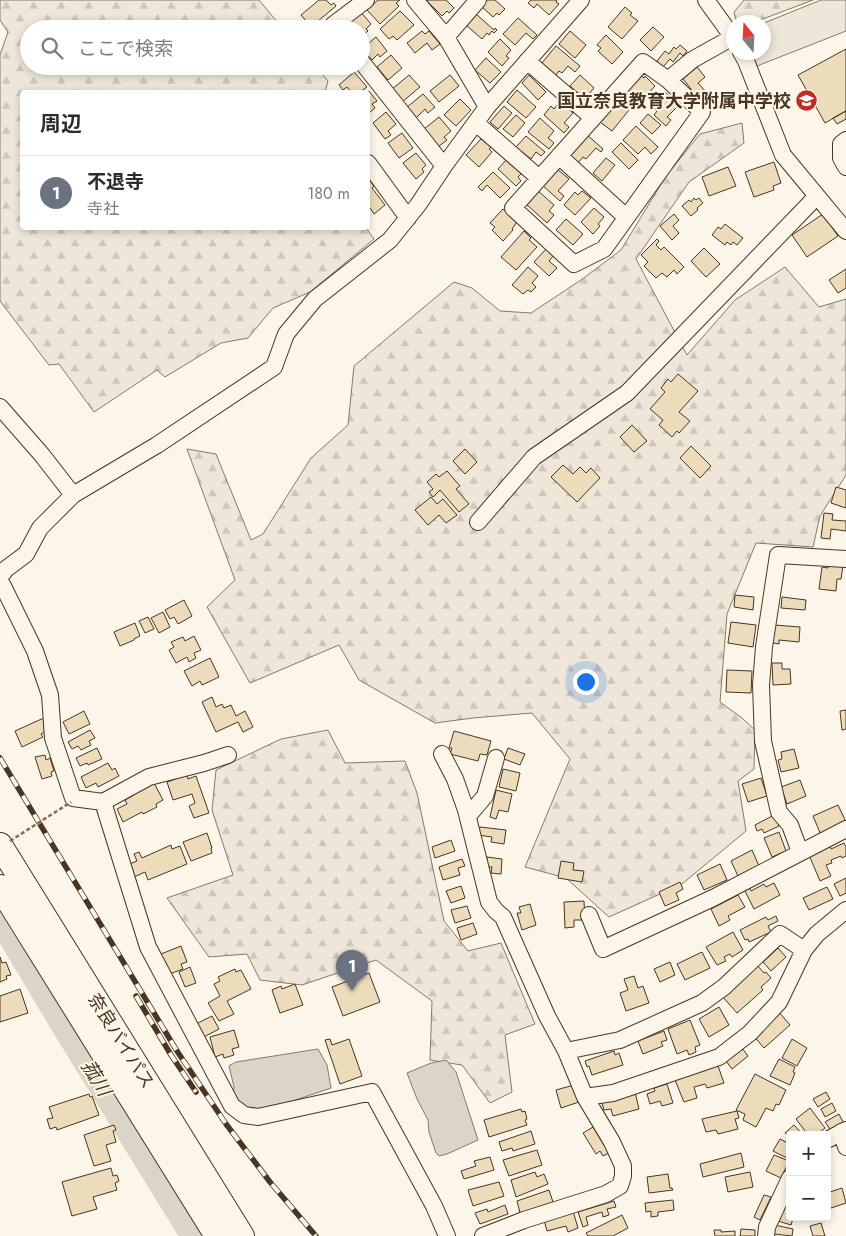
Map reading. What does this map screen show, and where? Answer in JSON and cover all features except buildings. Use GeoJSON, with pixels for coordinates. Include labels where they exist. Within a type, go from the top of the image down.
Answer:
{"type":"FeatureCollection","features":[{"type":"Feature","properties":{"kind":"highway","name":"奈良バイパス"},"geometry":{"type":"LineString","coordinates":[[5,843],[242,1236]]}},
{"type":"Feature","properties":{"kind":"highway","name":"奈良バイパス"},"geometry":{"type":"LineString","coordinates":[[0,887],[217,1236]]}},
{"type":"Feature","properties":{"kind":"street"},"geometry":{"type":"LineString","coordinates":[[337,20],[347,6],[366,0]]}},
{"type":"Feature","properties":{"kind":"street"},"geometry":{"type":"LineString","coordinates":[[416,0],[446,37],[487,108]]}},
{"type":"Feature","properties":{"kind":"street"},"geometry":{"type":"LineString","coordinates":[[446,37],[478,0]]}},
{"type":"Feature","properties":{"kind":"street"},"geometry":{"type":"LineString","coordinates":[[706,0],[726,28]]}},
{"type":"Feature","properties":{"kind":"street"},"geometry":{"type":"LineString","coordinates":[[228,755],[149,777],[103,802],[73,798],[53,738],[50,695],[35,651],[0,578],[6,569],[26,554],[40,528],[73,495],[157,445],[274,367],[286,334],[315,299],[390,240],[487,108],[579,1]]}},
{"type":"Feature","properties":{"kind":"street"},"geometry":{"type":"LineString","coordinates":[[668,80],[692,60],[726,42]]}},
{"type":"Feature","properties":{"kind":"street"},"geometry":{"type":"LineString","coordinates":[[746,60],[783,155],[846,231]]}},
{"type":"Feature","properties":{"kind":"street"},"geometry":{"type":"LineString","coordinates":[[527,61],[593,118]]}},
{"type":"Feature","properties":{"kind":"street"},"geometry":{"type":"LineString","coordinates":[[643,62],[668,80],[702,112],[604,249],[574,264],[513,208],[593,118],[643,62]]}},
{"type":"Feature","properties":{"kind":"street"},"geometry":{"type":"LineString","coordinates":[[370,72],[444,166]]}},
{"type":"Feature","properties":{"kind":"street"},"geometry":{"type":"LineString","coordinates":[[476,124],[539,178]]}},
{"type":"Feature","properties":{"kind":"street"},"geometry":{"type":"LineString","coordinates":[[846,140],[841,144],[841,158],[846,167]]}},
{"type":"Feature","properties":{"kind":"street"},"geometry":{"type":"LineString","coordinates":[[559,156],[626,217]]}},
{"type":"Feature","properties":{"kind":"street"},"geometry":{"type":"LineString","coordinates":[[370,166],[408,218]]}},
{"type":"Feature","properties":{"kind":"street"},"geometry":{"type":"LineString","coordinates":[[478,522],[534,457],[627,393],[817,196]]}},
{"type":"Feature","properties":{"kind":"street"},"geometry":{"type":"LineString","coordinates":[[0,408],[42,455],[73,495]]}},
{"type":"Feature","properties":{"kind":"street"},"geometry":{"type":"LineString","coordinates":[[800,852],[790,826],[779,812],[763,741],[760,685],[778,555],[846,559]]}},
{"type":"Feature","properties":{"kind":"street"},"geometry":{"type":"LineString","coordinates":[[442,754],[455,779],[468,816],[489,902],[504,917],[547,1016],[566,1051],[585,1097],[612,1142],[623,1166],[620,1186],[606,1194],[524,1220],[483,1236]]}},
{"type":"Feature","properties":{"kind":"street"},"geometry":{"type":"LineString","coordinates":[[468,816],[485,796],[496,758]]}},
{"type":"Feature","properties":{"kind":"street"},"geometry":{"type":"LineString","coordinates":[[103,802],[148,948],[232,1106],[244,1115],[258,1117],[372,1092],[434,1206],[447,1236]]}},
{"type":"Feature","properties":{"kind":"street"},"geometry":{"type":"LineString","coordinates":[[589,915],[603,949],[713,898],[846,829]]}},
{"type":"Feature","properties":{"kind":"street"},"geometry":{"type":"LineString","coordinates":[[585,1097],[613,1093],[718,1058],[750,1033],[779,1002],[804,950],[817,934],[846,910]]}},
{"type":"Feature","properties":{"kind":"street"},"geometry":{"type":"LineString","coordinates":[[566,1051],[620,1040],[702,1003],[724,987],[780,934],[804,950]]}},
{"type":"Feature","properties":{"kind":"street"},"geometry":{"type":"LineString","coordinates":[[766,1236],[767,1227],[786,1187]]}},
{"type":"Feature","properties":{"kind":"path"},"geometry":{"type":"LineString","coordinates":[[5,843],[71,802]]}},
{"type":"Feature","properties":{"kind":"green space"},"geometry":{"type":"Polygon","coordinates":[[[0,0],[259,0],[276,20],[20,20],[20,75],[323,75],[328,81],[326,90],[20,90],[20,230],[367,230],[374,239],[310,292],[273,308],[248,338],[221,343],[165,377],[157,370],[94,412],[59,364],[49,365],[0,301],[0,55],[8,32],[0,20],[0,0]]]}},
{"type":"Feature","properties":{"kind":"green space"},"geometry":{"type":"Polygon","coordinates":[[[744,0],[813,0],[771,16],[735,15],[734,12],[744,0]]]}},
{"type":"Feature","properties":{"kind":"green space"},"geometry":{"type":"Polygon","coordinates":[[[821,0],[846,0],[846,31],[757,66],[755,60],[771,60],[771,20],[821,0]]]}},
{"type":"Feature","properties":{"kind":"green space"},"geometry":{"type":"Polygon","coordinates":[[[742,123],[744,143],[689,182],[636,259],[687,355],[735,300],[785,267],[819,307],[846,299],[846,475],[820,516],[813,547],[756,543],[727,614],[720,702],[755,730],[754,769],[738,781],[746,831],[682,884],[609,917],[566,878],[525,867],[570,759],[532,713],[435,723],[359,680],[339,645],[250,683],[207,607],[235,580],[187,449],[216,454],[251,540],[263,534],[311,458],[348,425],[354,366],[454,282],[472,288],[500,311],[531,313],[581,280],[621,250],[666,176],[700,134],[742,123]]]}},
{"type":"Feature","properties":{"kind":"green space"},"geometry":{"type":"Polygon","coordinates":[[[328,730],[345,763],[405,761],[417,793],[444,921],[468,951],[501,943],[535,1024],[505,1035],[512,1092],[490,1103],[462,1065],[430,1060],[432,1001],[376,960],[302,985],[260,980],[247,954],[209,957],[167,898],[233,875],[212,810],[216,770],[281,739],[328,730]]]}},
{"type":"Feature","properties":{"kind":"shaded area"},"geometry":{"type":"Polygon","coordinates":[[[318,1049],[327,1065],[331,1088],[275,1107],[244,1111],[233,1096],[234,1087],[229,1066],[236,1062],[318,1049]]]}},
{"type":"Feature","properties":{"kind":"shaded area"},"geometry":{"type":"Polygon","coordinates":[[[446,1060],[456,1072],[478,1140],[439,1156],[436,1153],[429,1132],[428,1120],[407,1073],[431,1063],[446,1060]]]}},
{"type":"Feature","properties":{"kind":"waterway","name":"菰川"},"geometry":{"type":"LineString","coordinates":[[0,919],[193,1236]]}},
{"type":"Feature","properties":{"kind":"railway"},"geometry":{"type":"LineString","coordinates":[[0,758],[177,1051],[226,1124],[270,1182],[316,1236]]}},
{"type":"Feature","properties":{"kind":"railway"},"geometry":{"type":"LineString","coordinates":[[136,996],[171,1055],[196,1092]]}},
{"type":"Feature","properties":{"kind":"place","name":"国立奈良教育大学附属中学校"},"geometry":{"type":"Point","coordinates":[807,101]}},
{"type":"Feature","properties":{"kind":"place","name":"不退寺"},"geometry":{"type":"Point","coordinates":[352,991]}}]}
